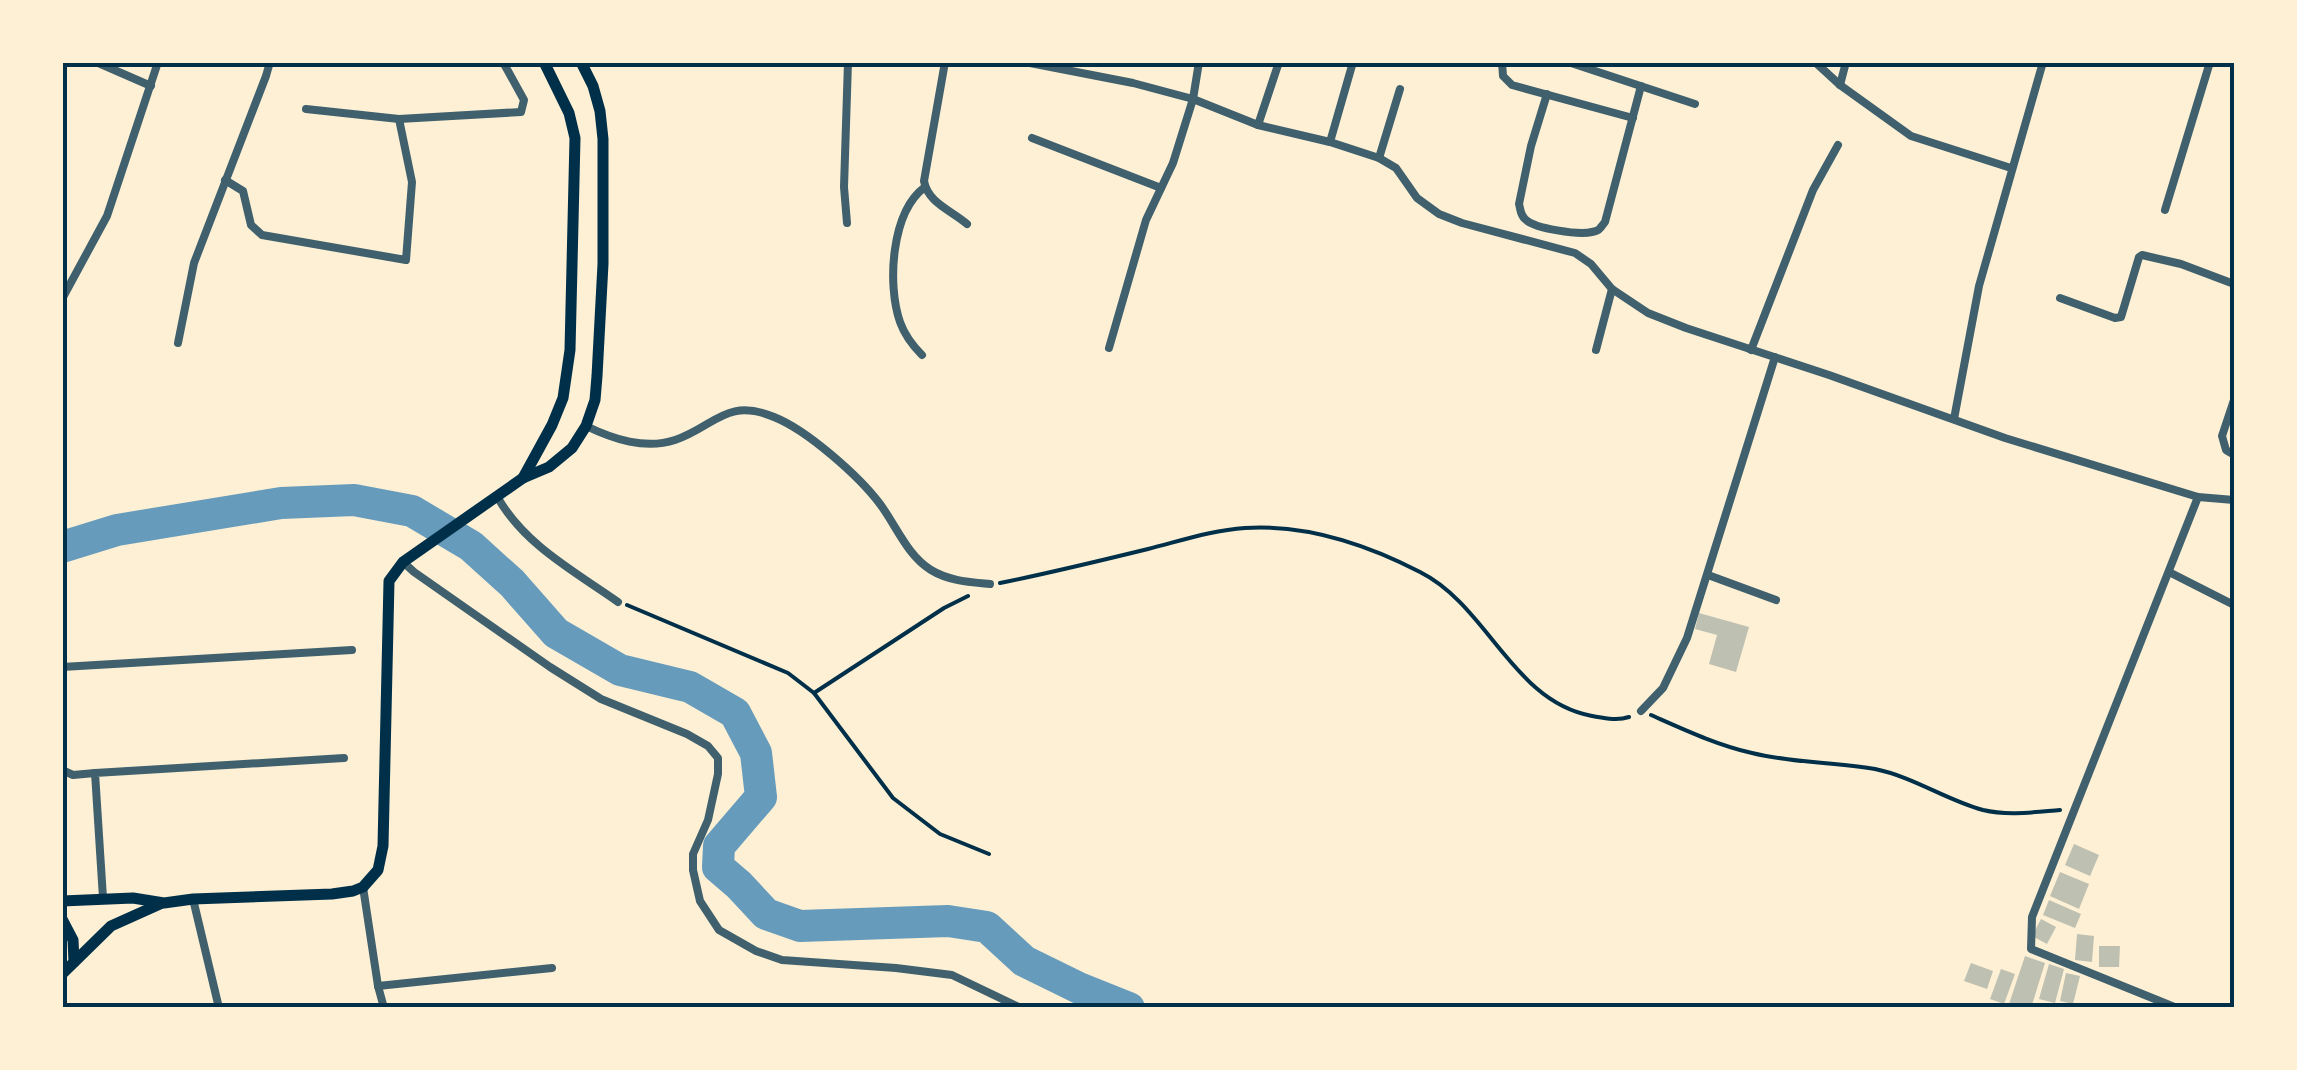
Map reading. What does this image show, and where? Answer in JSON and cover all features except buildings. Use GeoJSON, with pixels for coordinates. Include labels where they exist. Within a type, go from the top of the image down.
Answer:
{"type":"FeatureCollection","features":[{"type":"Feature","properties":{"kind":"main road"},"geometry":{"type":"LineString","coordinates":[[523,478],[562,398],[570,350],[574,138],[569,113],[544,62]]}},
{"type":"Feature","properties":{"kind":"main road"},"geometry":{"type":"LineString","coordinates":[[62,901],[133,898],[164,902],[332,894],[363,887],[378,870],[383,846],[389,581],[403,562],[572,448],[586,426],[595,400],[603,264],[604,140],[593,86],[582,62]]}},
{"type":"Feature","properties":{"kind":"main road"},"geometry":{"type":"LineString","coordinates":[[62,974],[111,926],[164,902]]}},
{"type":"Feature","properties":{"kind":"main road"},"geometry":{"type":"LineString","coordinates":[[62,919],[73,940],[74,962]]}},
{"type":"Feature","properties":{"kind":"street"},"geometry":{"type":"LineString","coordinates":[[96,62],[151,86]]}},
{"type":"Feature","properties":{"kind":"street"},"geometry":{"type":"LineString","coordinates":[[62,299],[106,216],[158,62]]}},
{"type":"Feature","properties":{"kind":"street"},"geometry":{"type":"LineString","coordinates":[[178,343],[194,263],[270,62]]}},
{"type":"Feature","properties":{"kind":"street"},"geometry":{"type":"LineString","coordinates":[[306,110],[399,119],[521,112],[524,100],[503,62]]}},
{"type":"Feature","properties":{"kind":"street"},"geometry":{"type":"LineString","coordinates":[[847,223],[844,187],[848,62]]}},
{"type":"Feature","properties":{"kind":"street"},"geometry":{"type":"LineString","coordinates":[[945,62],[924,187],[930,198],[967,224]]}},
{"type":"Feature","properties":{"kind":"street"},"geometry":{"type":"LineString","coordinates":[[1025,62],[1134,83],[1193,99],[1258,125],[1379,158],[1396,168],[1417,198],[1438,214],[1575,253],[1591,264],[1612,288],[1648,313],[2005,438],[2198,497],[2234,500]]}},
{"type":"Feature","properties":{"kind":"street"},"geometry":{"type":"LineString","coordinates":[[1109,348],[1146,220],[1173,162],[1193,99],[1199,62]]}},
{"type":"Feature","properties":{"kind":"street"},"geometry":{"type":"LineString","coordinates":[[1258,125],[1278,62]]}},
{"type":"Feature","properties":{"kind":"street"},"geometry":{"type":"LineString","coordinates":[[1330,142],[1353,62]]}},
{"type":"Feature","properties":{"kind":"street"},"geometry":{"type":"LineString","coordinates":[[1502,62],[1504,76],[1512,85],[1633,118]]}},
{"type":"Feature","properties":{"kind":"street"},"geometry":{"type":"LineString","coordinates":[[1568,62],[1695,104]]}},
{"type":"Feature","properties":{"kind":"street"},"geometry":{"type":"LineString","coordinates":[[1602,73],[1606,62]]}},
{"type":"Feature","properties":{"kind":"street"},"geometry":{"type":"LineString","coordinates":[[1815,62],[1911,136],[2012,168]]}},
{"type":"Feature","properties":{"kind":"street"},"geometry":{"type":"LineString","coordinates":[[1840,85],[1846,62]]}},
{"type":"Feature","properties":{"kind":"street"},"geometry":{"type":"LineString","coordinates":[[1954,419],[1979,286],[2043,62]]}},
{"type":"Feature","properties":{"kind":"street"},"geometry":{"type":"LineString","coordinates":[[2165,210],[2210,62]]}},
{"type":"Feature","properties":{"kind":"street"},"geometry":{"type":"LineString","coordinates":[[1547,94],[1530,146],[1520,210],[1526,220],[1552,229],[1584,233],[1601,228],[1607,214],[1641,86]]}},
{"type":"Feature","properties":{"kind":"street"},"geometry":{"type":"LineString","coordinates":[[1379,158],[1400,89]]}},
{"type":"Feature","properties":{"kind":"street"},"geometry":{"type":"LineString","coordinates":[[225,180],[243,191],[252,225],[262,235],[406,260],[412,182],[399,119]]}},
{"type":"Feature","properties":{"kind":"street"},"geometry":{"type":"LineString","coordinates":[[1032,138],[1162,188]]}},
{"type":"Feature","properties":{"kind":"street"},"geometry":{"type":"LineString","coordinates":[[1751,350],[1813,190],[1838,145]]}},
{"type":"Feature","properties":{"kind":"street"},"geometry":{"type":"LineString","coordinates":[[922,355],[900,324],[894,259],[902,218],[915,194],[924,187]]}},
{"type":"Feature","properties":{"kind":"street"},"geometry":{"type":"LineString","coordinates":[[2060,298],[2121,317],[2142,255],[2182,264],[2234,284]]}},
{"type":"Feature","properties":{"kind":"street"},"geometry":{"type":"LineString","coordinates":[[1596,350],[1612,288]]}},
{"type":"Feature","properties":{"kind":"street"},"geometry":{"type":"LineString","coordinates":[[1641,711],[1662,688],[1676,664],[1708,575],[1775,357]]}},
{"type":"Feature","properties":{"kind":"street"},"geometry":{"type":"LineString","coordinates":[[2234,400],[2222,436],[2226,450],[2234,452]]}},
{"type":"Feature","properties":{"kind":"street"},"geometry":{"type":"LineString","coordinates":[[586,426],[627,441],[662,443],[676,440],[733,411],[774,417],[837,460],[877,500],[916,558],[950,579],[990,584]]}},
{"type":"Feature","properties":{"kind":"street"},"geometry":{"type":"LineString","coordinates":[[2174,1007],[2030,949],[2032,918],[2198,497]]}},
{"type":"Feature","properties":{"kind":"street"},"geometry":{"type":"LineString","coordinates":[[498,498],[508,516],[536,546],[618,602]]}},
{"type":"Feature","properties":{"kind":"street"},"geometry":{"type":"LineString","coordinates":[[403,562],[601,699],[708,746],[718,758],[718,774],[708,820],[693,854],[693,870],[700,901],[719,930],[756,951],[782,960],[952,975],[1020,1008]]}},
{"type":"Feature","properties":{"kind":"street"},"geometry":{"type":"LineString","coordinates":[[2169,572],[2234,606]]}},
{"type":"Feature","properties":{"kind":"street"},"geometry":{"type":"LineString","coordinates":[[1708,575],[1776,600]]}},
{"type":"Feature","properties":{"kind":"street"},"geometry":{"type":"LineString","coordinates":[[62,668],[352,650]]}},
{"type":"Feature","properties":{"kind":"street"},"geometry":{"type":"LineString","coordinates":[[62,770],[73,775],[344,758]]}},
{"type":"Feature","properties":{"kind":"street"},"geometry":{"type":"LineString","coordinates":[[95,774],[102,898]]}},
{"type":"Feature","properties":{"kind":"street"},"geometry":{"type":"LineString","coordinates":[[363,887],[384,1008]]}},
{"type":"Feature","properties":{"kind":"street"},"geometry":{"type":"LineString","coordinates":[[193,899],[219,1008]]}},
{"type":"Feature","properties":{"kind":"street"},"geometry":{"type":"LineString","coordinates":[[378,986],[552,968]]}},
{"type":"Feature","properties":{"kind":"path"},"geometry":{"type":"LineString","coordinates":[[814,693],[944,608],[990,584],[1244,528],[1295,530],[1378,551],[1426,575],[1477,618],[1510,662],[1536,688],[1584,715],[1625,720],[1641,711],[1723,746],[1793,761],[1878,770],[1924,784],[1981,810],[2020,813],[2073,809]]}},
{"type":"Feature","properties":{"kind":"path"},"geometry":{"type":"LineString","coordinates":[[618,602],[788,673],[814,693],[893,798],[940,834],[989,854]]}},
{"type":"Feature","properties":{"kind":"waterway"},"geometry":{"type":"LineString","coordinates":[[62,547],[117,530],[281,503],[354,500],[412,511],[471,546],[512,583],[556,633],[620,670],[690,687],[735,713],[756,753],[761,797],[719,846],[718,867],[766,914],[800,926],[948,921],[987,927],[1024,961],[1129,1008]]}}]}
